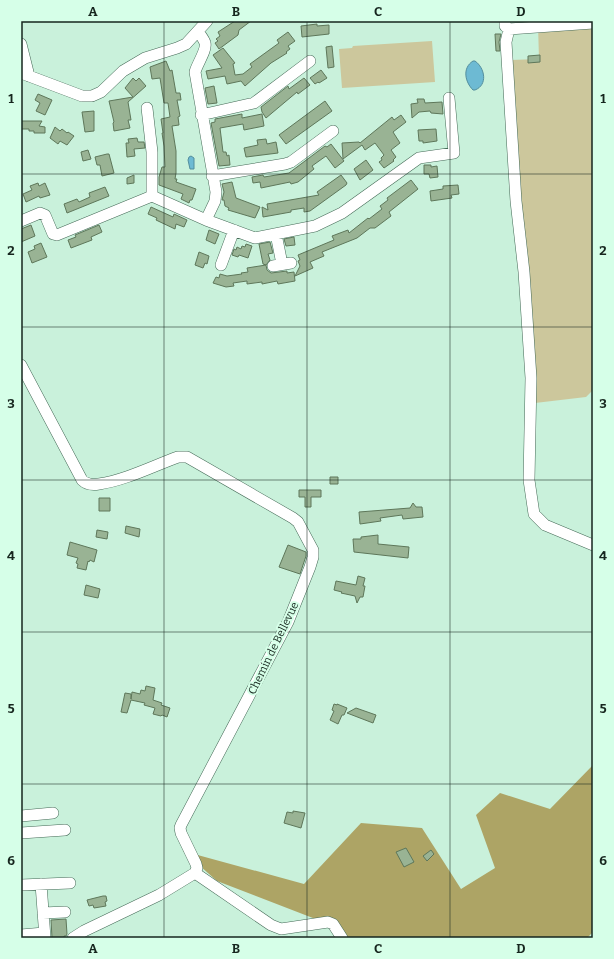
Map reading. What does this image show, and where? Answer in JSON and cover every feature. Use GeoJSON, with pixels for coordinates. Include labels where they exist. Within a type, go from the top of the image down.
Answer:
{"type":"FeatureCollection","features":[{"type":"Feature","properties":{"kind":"street"},"geometry":{"type":"LineString","coordinates":[[21,44],[25,74],[82,96],[92,96],[101,92],[123,71],[145,58],[186,44],[207,21]]}},
{"type":"Feature","properties":{"kind":"street"},"geometry":{"type":"LineString","coordinates":[[593,23],[507,25],[506,42],[516,201],[524,272],[526,325],[531,378],[529,480],[534,514],[545,525],[593,545]]}},
{"type":"Feature","properties":{"kind":"street"},"geometry":{"type":"LineString","coordinates":[[198,31],[205,44],[204,52],[198,62],[195,72],[201,115],[216,192],[206,220]]}},
{"type":"Feature","properties":{"kind":"street"},"geometry":{"type":"LineString","coordinates":[[201,115],[254,103],[310,61]]}},
{"type":"Feature","properties":{"kind":"street"},"geometry":{"type":"LineString","coordinates":[[21,221],[40,214],[45,215],[53,234],[57,235],[152,196],[206,220],[255,238],[314,226],[342,213],[419,158],[454,153],[449,98]]}},
{"type":"Feature","properties":{"kind":"street"},"geometry":{"type":"LineString","coordinates":[[147,108],[152,152],[152,196]]}},
{"type":"Feature","properties":{"kind":"street"},"geometry":{"type":"LineString","coordinates":[[212,176],[291,162],[333,132]]}},
{"type":"Feature","properties":{"kind":"street"},"geometry":{"type":"LineString","coordinates":[[221,265],[234,230]]}},
{"type":"Feature","properties":{"kind":"street"},"geometry":{"type":"LineString","coordinates":[[276,234],[282,265]]}},
{"type":"Feature","properties":{"kind":"street","name":"Chemin de Bellevue"},"geometry":{"type":"LineString","coordinates":[[21,365],[82,480],[86,483],[98,485],[178,457],[187,457],[293,518],[298,522],[313,550],[313,557],[310,567],[288,622],[180,828],[196,864],[197,868],[195,873]]}},
{"type":"Feature","properties":{"kind":"street"},"geometry":{"type":"LineString","coordinates":[[21,816],[53,813]]}},
{"type":"Feature","properties":{"kind":"street"},"geometry":{"type":"LineString","coordinates":[[21,833],[65,830]]}},
{"type":"Feature","properties":{"kind":"street"},"geometry":{"type":"LineString","coordinates":[[73,938],[84,930],[160,895],[195,873],[271,925],[280,928],[328,922],[332,924],[342,938]]}},
{"type":"Feature","properties":{"kind":"street"},"geometry":{"type":"LineString","coordinates":[[21,885],[70,883]]}},
{"type":"Feature","properties":{"kind":"street"},"geometry":{"type":"LineString","coordinates":[[21,935],[44,936],[41,884]]}},
{"type":"Feature","properties":{"kind":"street"},"geometry":{"type":"LineString","coordinates":[[43,913],[65,912]]}},
{"type":"Feature","properties":{"kind":"shaded area"},"geometry":{"type":"Polygon","coordinates":[[[593,22],[593,390],[586,397],[535,403],[511,60],[539,59],[538,25],[593,22]]]}},
{"type":"Feature","properties":{"kind":"shaded area"},"geometry":{"type":"Polygon","coordinates":[[[432,41],[435,82],[342,88],[339,49],[352,48],[353,46],[432,41]]]}},
{"type":"Feature","properties":{"kind":"shaded area"},"geometry":{"type":"Polygon","coordinates":[[[593,765],[593,932],[587,938],[335,938],[331,925],[217,881],[183,851],[304,884],[361,823],[422,828],[461,889],[495,868],[476,815],[500,793],[550,809],[593,765]]]}},
{"type":"Feature","properties":{"kind":"water"},"geometry":{"type":"Polygon","coordinates":[[[475,61],[481,68],[484,76],[482,84],[475,90],[470,87],[466,75],[467,67],[475,61]]]}},
{"type":"Feature","properties":{"kind":"water"},"geometry":{"type":"Polygon","coordinates":[[[191,156],[194,158],[194,169],[190,169],[188,160],[191,156]]]}},
{"type":"Feature","properties":{"kind":"building"},"geometry":{"type":"Polygon","coordinates":[[[235,21],[251,21],[239,30],[238,35],[219,49],[215,43],[218,41],[216,39],[220,36],[218,32],[235,21]]]}},
{"type":"Feature","properties":{"kind":"building"},"geometry":{"type":"Polygon","coordinates":[[[317,24],[317,26],[329,25],[329,34],[302,37],[301,26],[317,24]]]}},
{"type":"Feature","properties":{"kind":"building"},"geometry":{"type":"Polygon","coordinates":[[[288,32],[295,41],[288,46],[290,49],[286,52],[287,53],[271,63],[245,86],[241,81],[227,84],[225,76],[208,79],[206,71],[222,68],[213,55],[223,48],[235,63],[233,64],[235,75],[243,74],[252,67],[250,64],[279,43],[277,40],[288,32]]]}},
{"type":"Feature","properties":{"kind":"building"},"geometry":{"type":"Polygon","coordinates":[[[495,34],[501,34],[499,42],[500,51],[496,51],[495,34]]]}},
{"type":"Feature","properties":{"kind":"building"},"geometry":{"type":"Polygon","coordinates":[[[332,46],[334,67],[328,68],[326,47],[332,46]]]}},
{"type":"Feature","properties":{"kind":"building"},"geometry":{"type":"Polygon","coordinates":[[[540,55],[540,62],[528,63],[528,56],[540,55]]]}},
{"type":"Feature","properties":{"kind":"building"},"geometry":{"type":"Polygon","coordinates":[[[166,61],[170,71],[172,70],[176,93],[180,93],[181,100],[177,100],[180,116],[178,117],[179,125],[172,126],[176,151],[175,179],[177,179],[176,182],[196,189],[192,200],[190,200],[189,203],[181,199],[183,194],[159,185],[159,177],[162,167],[165,167],[161,119],[170,117],[168,103],[164,103],[160,78],[152,79],[150,67],[166,61]]]}},
{"type":"Feature","properties":{"kind":"building"},"geometry":{"type":"Polygon","coordinates":[[[321,70],[327,78],[315,84],[310,78],[321,70]]]}},
{"type":"Feature","properties":{"kind":"building"},"geometry":{"type":"Polygon","coordinates":[[[133,78],[136,81],[139,78],[146,86],[128,102],[131,120],[128,120],[130,128],[114,131],[114,122],[109,101],[133,97],[125,88],[133,78]]]}},
{"type":"Feature","properties":{"kind":"building"},"geometry":{"type":"Polygon","coordinates":[[[304,78],[310,85],[298,94],[297,92],[266,118],[261,107],[288,86],[289,89],[304,78]]]}},
{"type":"Feature","properties":{"kind":"building"},"geometry":{"type":"Polygon","coordinates":[[[214,86],[217,103],[208,104],[205,88],[214,86]]]}},
{"type":"Feature","properties":{"kind":"building"},"geometry":{"type":"Polygon","coordinates":[[[38,94],[52,100],[45,115],[36,111],[40,103],[35,100],[38,94]]]}},
{"type":"Feature","properties":{"kind":"building"},"geometry":{"type":"Polygon","coordinates":[[[417,99],[424,99],[425,103],[442,102],[443,114],[431,113],[430,111],[419,112],[412,118],[411,104],[418,103],[417,99]]]}},
{"type":"Feature","properties":{"kind":"building"},"geometry":{"type":"Polygon","coordinates":[[[325,101],[332,111],[286,144],[279,135],[325,101]]]}},
{"type":"Feature","properties":{"kind":"building"},"geometry":{"type":"Polygon","coordinates":[[[94,111],[94,131],[85,132],[82,112],[94,111]]]}},
{"type":"Feature","properties":{"kind":"building"},"geometry":{"type":"Polygon","coordinates":[[[242,114],[242,118],[262,114],[264,126],[244,130],[243,124],[220,128],[223,152],[226,152],[227,156],[229,155],[230,165],[219,166],[211,123],[215,122],[215,119],[242,114]]]}},
{"type":"Feature","properties":{"kind":"building"},"geometry":{"type":"Polygon","coordinates":[[[401,115],[406,122],[393,132],[400,143],[391,150],[396,157],[393,160],[394,161],[384,168],[379,162],[382,160],[381,158],[384,155],[375,143],[365,150],[362,145],[343,159],[342,143],[360,143],[392,117],[394,120],[401,115]]]}},
{"type":"Feature","properties":{"kind":"building"},"geometry":{"type":"Polygon","coordinates":[[[21,121],[42,121],[39,126],[45,127],[45,133],[34,133],[34,131],[29,131],[29,129],[21,129],[21,121]]]}},
{"type":"Feature","properties":{"kind":"building"},"geometry":{"type":"Polygon","coordinates":[[[55,127],[60,131],[62,129],[74,136],[67,145],[60,141],[58,144],[50,138],[55,127]]]}},
{"type":"Feature","properties":{"kind":"building"},"geometry":{"type":"Polygon","coordinates":[[[436,129],[437,141],[423,143],[423,141],[419,141],[418,130],[436,129]]]}},
{"type":"Feature","properties":{"kind":"building"},"geometry":{"type":"Polygon","coordinates":[[[137,138],[138,142],[144,142],[145,148],[134,149],[135,156],[127,157],[126,143],[129,143],[128,139],[137,138]]]}},
{"type":"Feature","properties":{"kind":"building"},"geometry":{"type":"Polygon","coordinates":[[[266,139],[267,144],[276,142],[278,153],[246,157],[244,148],[258,145],[257,140],[266,139]]]}},
{"type":"Feature","properties":{"kind":"building"},"geometry":{"type":"Polygon","coordinates":[[[331,144],[344,161],[335,168],[326,156],[312,166],[314,169],[298,182],[291,184],[290,182],[261,188],[260,182],[253,183],[252,177],[263,175],[264,177],[289,173],[325,146],[327,147],[331,144]]]}},
{"type":"Feature","properties":{"kind":"building"},"geometry":{"type":"Polygon","coordinates":[[[88,150],[91,159],[83,161],[81,152],[88,150]]]}},
{"type":"Feature","properties":{"kind":"building"},"geometry":{"type":"Polygon","coordinates":[[[109,154],[114,173],[102,176],[100,165],[97,165],[95,157],[109,154]]]}},
{"type":"Feature","properties":{"kind":"building"},"geometry":{"type":"Polygon","coordinates":[[[366,160],[373,170],[360,180],[354,169],[366,160]]]}},
{"type":"Feature","properties":{"kind":"building"},"geometry":{"type":"Polygon","coordinates":[[[424,165],[431,165],[431,167],[437,166],[438,177],[430,178],[429,174],[424,174],[424,165]]]}},
{"type":"Feature","properties":{"kind":"building"},"geometry":{"type":"Polygon","coordinates":[[[134,175],[134,183],[127,184],[127,178],[134,175]]]}},
{"type":"Feature","properties":{"kind":"building"},"geometry":{"type":"Polygon","coordinates":[[[341,175],[347,183],[346,185],[310,211],[304,212],[304,208],[263,217],[262,207],[268,210],[267,204],[319,195],[317,192],[341,175]]]}},
{"type":"Feature","properties":{"kind":"building"},"geometry":{"type":"Polygon","coordinates":[[[411,180],[418,189],[389,212],[391,216],[375,228],[370,228],[357,238],[322,252],[324,256],[310,262],[313,268],[295,276],[300,266],[298,255],[334,240],[332,236],[348,230],[349,233],[382,209],[380,206],[388,200],[387,198],[411,180]]]}},
{"type":"Feature","properties":{"kind":"building"},"geometry":{"type":"Polygon","coordinates":[[[232,182],[236,198],[260,207],[255,218],[228,210],[229,208],[225,206],[224,200],[222,200],[224,192],[222,184],[232,182]]]}},
{"type":"Feature","properties":{"kind":"building"},"geometry":{"type":"Polygon","coordinates":[[[38,183],[39,186],[45,183],[50,195],[40,198],[39,196],[26,202],[23,194],[32,190],[30,186],[38,183]]]}},
{"type":"Feature","properties":{"kind":"building"},"geometry":{"type":"Polygon","coordinates":[[[458,185],[459,194],[451,195],[452,198],[431,201],[430,191],[443,189],[443,186],[458,185]]]}},
{"type":"Feature","properties":{"kind":"building"},"geometry":{"type":"Polygon","coordinates":[[[105,187],[109,196],[67,213],[64,204],[77,199],[79,202],[90,197],[89,193],[105,187]]]}},
{"type":"Feature","properties":{"kind":"building"},"geometry":{"type":"Polygon","coordinates":[[[151,207],[173,217],[174,214],[187,220],[184,227],[176,224],[175,229],[156,220],[157,218],[148,214],[151,207]]]}},
{"type":"Feature","properties":{"kind":"building"},"geometry":{"type":"Polygon","coordinates":[[[31,225],[35,236],[21,242],[21,229],[31,225]]]}},
{"type":"Feature","properties":{"kind":"building"},"geometry":{"type":"Polygon","coordinates":[[[99,225],[102,232],[91,237],[92,240],[71,248],[68,240],[76,237],[75,235],[99,225]]]}},
{"type":"Feature","properties":{"kind":"building"},"geometry":{"type":"Polygon","coordinates":[[[209,230],[219,234],[215,244],[206,240],[209,230]]]}},
{"type":"Feature","properties":{"kind":"building"},"geometry":{"type":"Polygon","coordinates":[[[294,237],[295,245],[286,246],[284,239],[294,237]]]}},
{"type":"Feature","properties":{"kind":"building"},"geometry":{"type":"Polygon","coordinates":[[[270,242],[273,253],[268,254],[270,260],[266,265],[263,264],[259,244],[270,242]]]}},
{"type":"Feature","properties":{"kind":"building"},"geometry":{"type":"Polygon","coordinates":[[[41,243],[47,257],[32,263],[28,252],[35,249],[34,246],[41,243]]]}},
{"type":"Feature","properties":{"kind":"building"},"geometry":{"type":"Polygon","coordinates":[[[246,244],[252,246],[248,258],[239,255],[238,257],[232,255],[234,249],[236,250],[237,247],[241,249],[242,246],[245,247],[246,244]]]}},
{"type":"Feature","properties":{"kind":"building"},"geometry":{"type":"Polygon","coordinates":[[[199,252],[209,256],[207,264],[205,263],[203,268],[195,265],[199,252]]]}},
{"type":"Feature","properties":{"kind":"building"},"geometry":{"type":"Polygon","coordinates":[[[266,265],[267,270],[271,273],[287,271],[287,273],[294,272],[295,281],[278,284],[277,281],[262,284],[262,282],[247,284],[247,281],[233,283],[234,286],[226,287],[213,283],[216,277],[219,278],[220,274],[227,276],[242,274],[241,273],[248,272],[247,268],[266,265]]]}},
{"type":"Feature","properties":{"kind":"building"},"geometry":{"type":"Polygon","coordinates":[[[330,477],[338,477],[338,484],[330,484],[330,477]]]}},
{"type":"Feature","properties":{"kind":"building"},"geometry":{"type":"Polygon","coordinates":[[[299,490],[321,490],[321,497],[311,497],[311,507],[305,507],[305,497],[299,497],[299,490]]]}},
{"type":"Feature","properties":{"kind":"building"},"geometry":{"type":"Polygon","coordinates":[[[99,498],[110,498],[110,511],[99,511],[99,498]]]}},
{"type":"Feature","properties":{"kind":"building"},"geometry":{"type":"Polygon","coordinates":[[[413,503],[416,507],[422,507],[423,517],[403,519],[402,515],[380,518],[381,521],[360,524],[359,512],[410,508],[413,503]]]}},
{"type":"Feature","properties":{"kind":"building"},"geometry":{"type":"Polygon","coordinates":[[[126,526],[140,529],[139,537],[125,533],[126,526]]]}},
{"type":"Feature","properties":{"kind":"building"},"geometry":{"type":"Polygon","coordinates":[[[97,530],[108,532],[107,539],[96,537],[97,530]]]}},
{"type":"Feature","properties":{"kind":"building"},"geometry":{"type":"Polygon","coordinates":[[[378,535],[378,544],[409,547],[408,558],[354,552],[353,539],[361,539],[361,537],[378,535]]]}},
{"type":"Feature","properties":{"kind":"building"},"geometry":{"type":"Polygon","coordinates":[[[70,542],[97,550],[94,562],[90,560],[89,562],[88,561],[86,570],[77,568],[78,564],[76,563],[78,558],[67,555],[70,542]]]}},
{"type":"Feature","properties":{"kind":"building"},"geometry":{"type":"Polygon","coordinates":[[[288,545],[306,552],[300,574],[279,567],[288,545]]]}},
{"type":"Feature","properties":{"kind":"building"},"geometry":{"type":"Polygon","coordinates":[[[358,576],[365,578],[363,586],[365,586],[363,597],[360,597],[357,603],[355,596],[334,590],[336,581],[356,585],[358,576]]]}},
{"type":"Feature","properties":{"kind":"building"},"geometry":{"type":"Polygon","coordinates":[[[86,585],[100,589],[98,598],[84,595],[86,585]]]}},
{"type":"Feature","properties":{"kind":"building"},"geometry":{"type":"Polygon","coordinates":[[[146,686],[155,688],[153,700],[170,708],[167,717],[153,714],[155,708],[144,705],[145,703],[131,700],[127,713],[121,712],[125,693],[131,694],[131,699],[132,692],[140,694],[141,690],[145,691],[146,686]]]}},
{"type":"Feature","properties":{"kind":"building"},"geometry":{"type":"Polygon","coordinates":[[[334,704],[347,708],[338,724],[330,720],[334,711],[332,710],[334,704]]]}},
{"type":"Feature","properties":{"kind":"building"},"geometry":{"type":"Polygon","coordinates":[[[356,708],[376,715],[373,723],[347,713],[356,708]]]}},
{"type":"Feature","properties":{"kind":"building"},"geometry":{"type":"Polygon","coordinates":[[[293,811],[305,813],[301,828],[284,823],[287,812],[293,813],[293,811]]]}},
{"type":"Feature","properties":{"kind":"building"},"geometry":{"type":"Polygon","coordinates":[[[406,848],[414,862],[404,867],[396,852],[406,848]]]}},
{"type":"Feature","properties":{"kind":"building"},"geometry":{"type":"Polygon","coordinates":[[[431,850],[434,854],[427,861],[423,856],[431,850]]]}},
{"type":"Feature","properties":{"kind":"building"},"geometry":{"type":"Polygon","coordinates":[[[106,896],[106,906],[94,908],[93,905],[89,906],[87,900],[106,896]]]}},
{"type":"Feature","properties":{"kind":"building"},"geometry":{"type":"Polygon","coordinates":[[[66,919],[66,936],[64,936],[64,938],[52,938],[51,920],[66,919]]]}}]}
